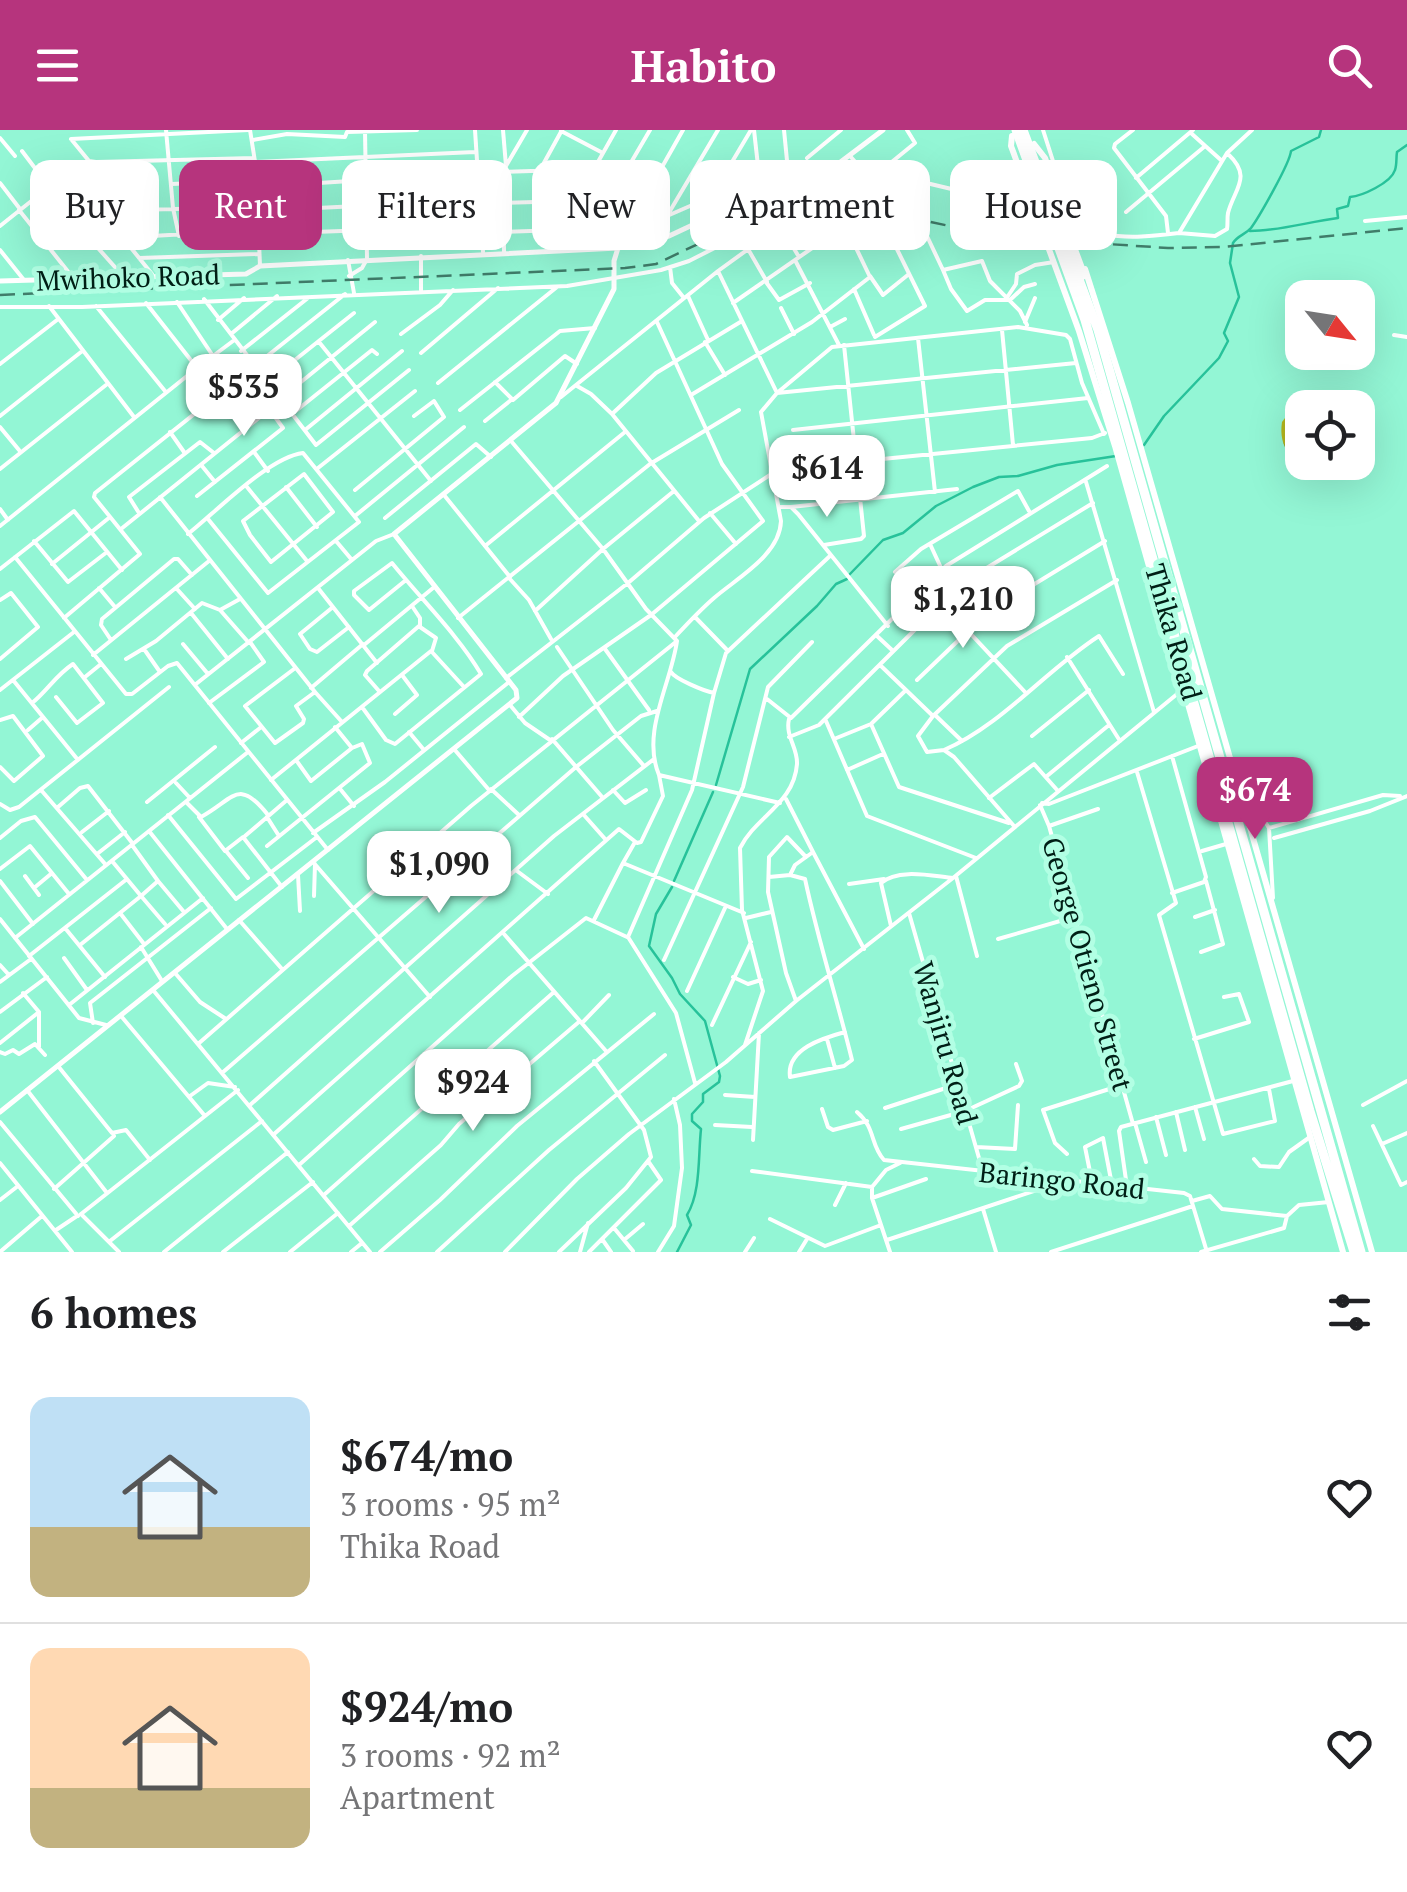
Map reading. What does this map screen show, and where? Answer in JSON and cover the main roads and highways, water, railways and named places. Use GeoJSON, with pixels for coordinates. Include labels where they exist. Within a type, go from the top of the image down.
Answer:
{"type":"FeatureCollection","features":[{"type":"Feature","properties":{"kind":"highway"},"geometry":{"type":"LineString","coordinates":[[1026,130],[1038,160]]}},
{"type":"Feature","properties":{"kind":"highway","name":"Thika Road"},"geometry":{"type":"LineString","coordinates":[[1026,130],[1035,160]]}},
{"type":"Feature","properties":{"kind":"highway"},"geometry":{"type":"LineString","coordinates":[[1011,132],[1024,160]]}},
{"type":"Feature","properties":{"kind":"highway","name":"Thika Road"},"geometry":{"type":"LineString","coordinates":[[1062,250],[1128,449],[1198,684],[1322,1108],[1357,1252]]}},
{"type":"Feature","properties":{"kind":"highway","name":"Thika Road"},"geometry":{"type":"LineString","coordinates":[[1063,254],[1098,330],[1310,1110],[1354,1240]]}},
{"type":"Feature","properties":{"kind":"highway"},"geometry":{"type":"LineString","coordinates":[[1198,684],[1218,723]]}},
{"type":"Feature","properties":{"kind":"highway"},"geometry":{"type":"LineString","coordinates":[[1322,1108],[1357,1252]]}},
{"type":"Feature","properties":{"kind":"highway"},"geometry":{"type":"LineString","coordinates":[[1310,1110],[1357,1252]]}},
{"type":"Feature","properties":{"kind":"main road","name":"Thika Road"},"geometry":{"type":"LineString","coordinates":[[1034,144],[1046,160]]}},
{"type":"Feature","properties":{"kind":"main road","name":"Thika Road"},"geometry":{"type":"LineString","coordinates":[[1062,250],[1107,432],[1128,449],[1182,690],[1329,1202],[1357,1252]]}},
{"type":"Feature","properties":{"kind":"main road","name":"Thika Road"},"geometry":{"type":"LineString","coordinates":[[1063,254],[1232,769],[1274,916],[1357,1252]]}},
{"type":"Feature","properties":{"kind":"waterway"},"geometry":{"type":"LineString","coordinates":[[1144,445],[1164,416],[1219,358],[1228,341],[1224,333],[1239,297],[1230,263],[1233,243],[1255,222],[1291,151],[1319,137],[1321,130]]}},
{"type":"Feature","properties":{"kind":"waterway"},"geometry":{"type":"LineString","coordinates":[[1250,231],[1338,218],[1337,209],[1348,206],[1350,197],[1388,180],[1395,170],[1397,152],[1407,145]]}},
{"type":"Feature","properties":{"kind":"waterway"},"geometry":{"type":"LineString","coordinates":[[849,575],[883,540],[903,533],[936,506],[973,487],[999,477],[1116,456]]}},
{"type":"Feature","properties":{"kind":"waterway"},"geometry":{"type":"LineString","coordinates":[[716,785],[750,669],[836,584],[847,579]]}},
{"type":"Feature","properties":{"kind":"waterway"},"geometry":{"type":"LineString","coordinates":[[674,881],[713,792]]}},
{"type":"Feature","properties":{"kind":"waterway"},"geometry":{"type":"LineString","coordinates":[[672,887],[656,914],[649,946],[680,994],[705,1021],[720,1076],[719,1082],[703,1094],[703,1102],[692,1114],[692,1121],[701,1129],[698,1174],[687,1215],[691,1225],[677,1252]]}},
{"type":"Feature","properties":{"kind":"railway"},"geometry":{"type":"LineString","coordinates":[[0,295],[625,268],[656,264],[742,223],[768,216],[838,210],[898,215],[1001,237],[1168,248],[1224,247],[1407,228]]}}]}
